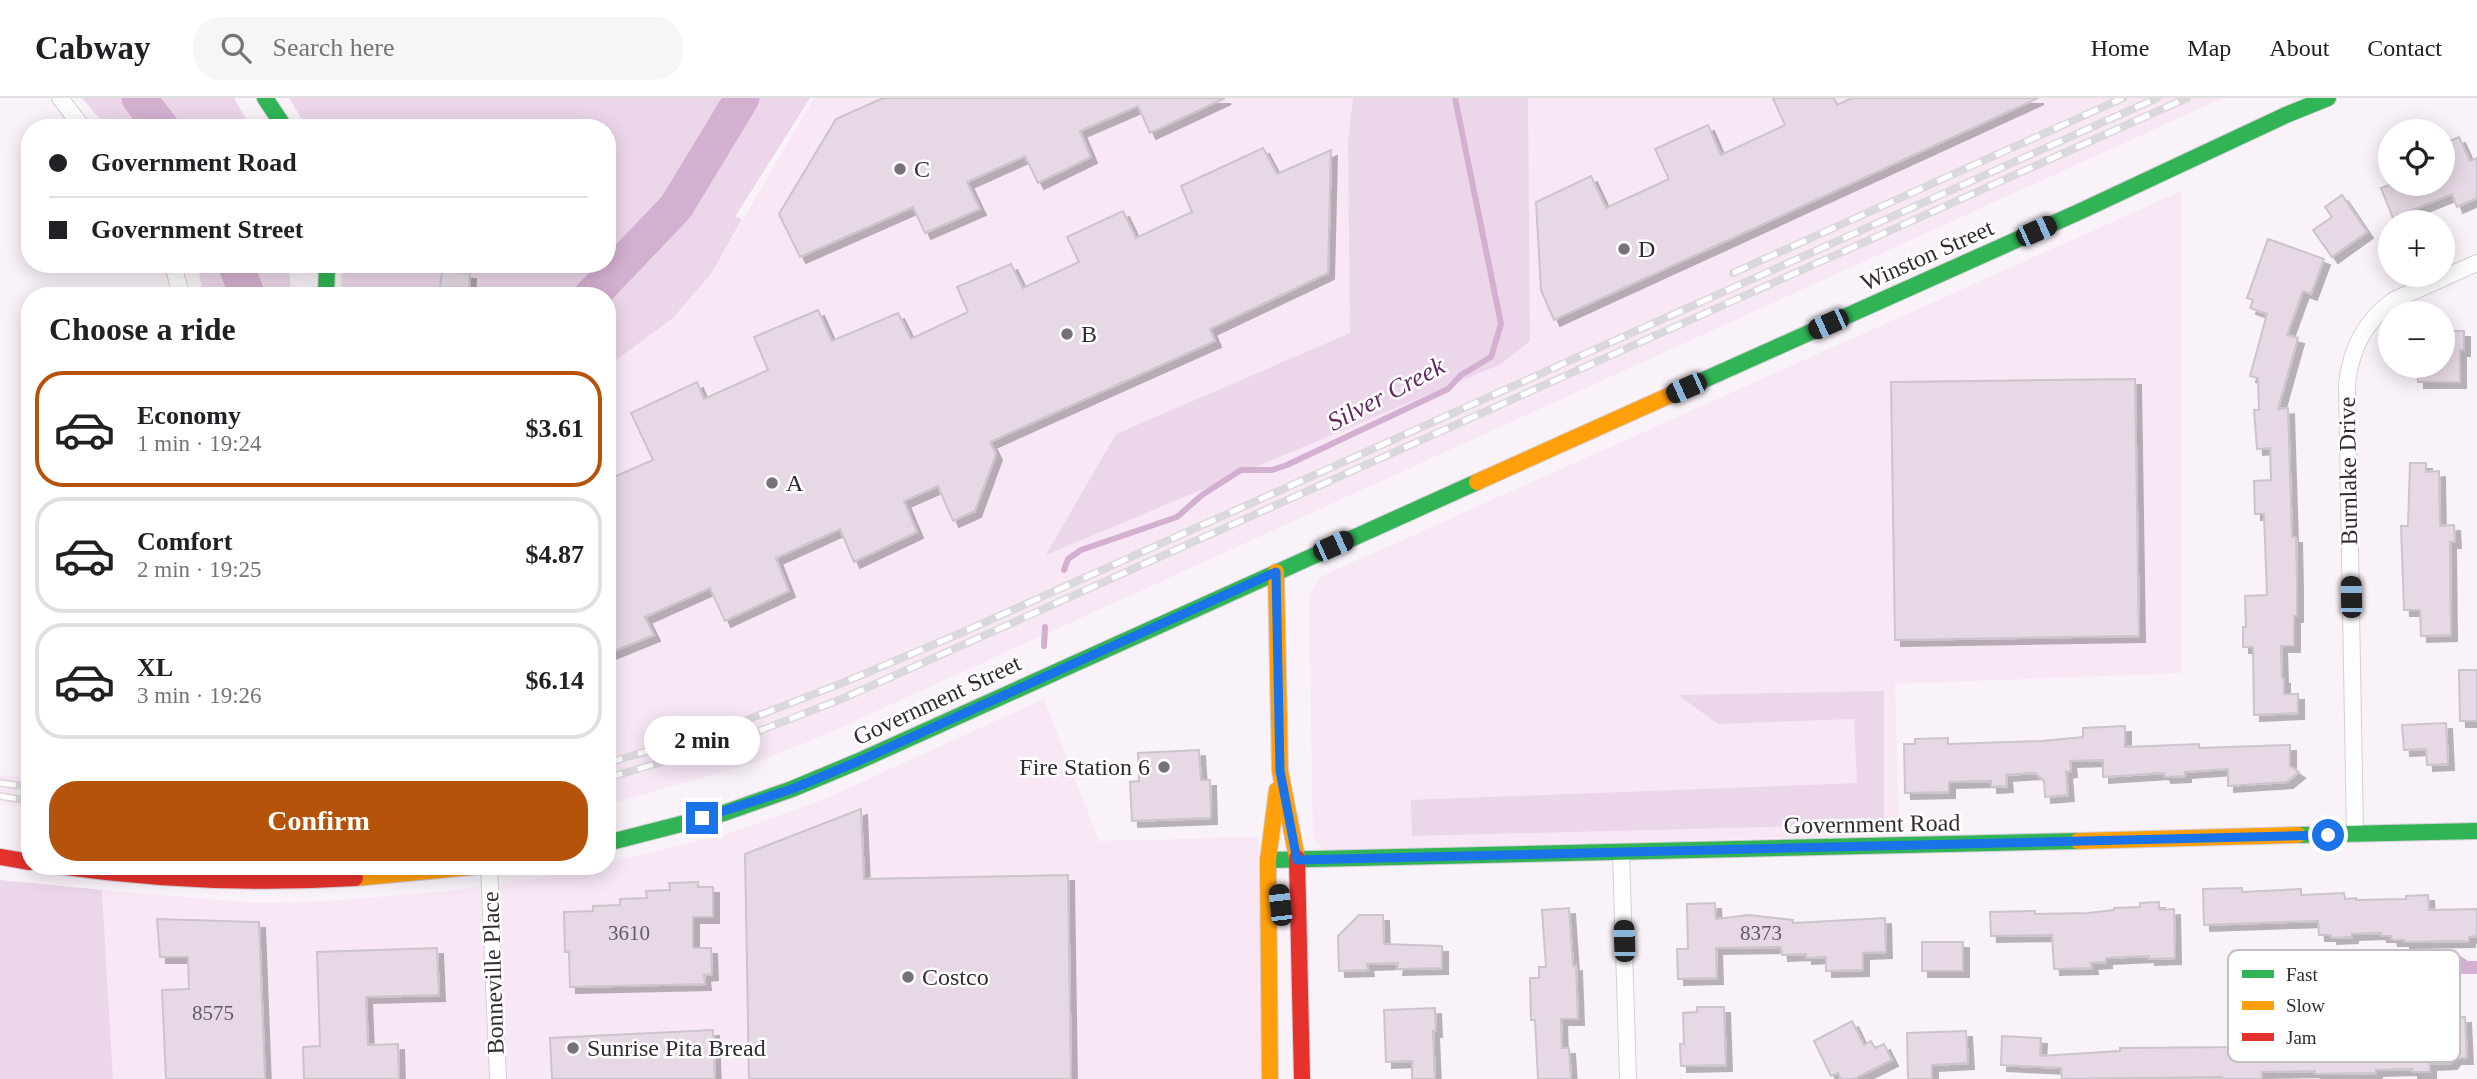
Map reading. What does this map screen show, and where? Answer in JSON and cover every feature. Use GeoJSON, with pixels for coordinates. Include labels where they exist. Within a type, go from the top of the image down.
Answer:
{"type":"FeatureCollection","features":[{"type":"Feature","properties":{"kind":"street"},"geometry":{"type":"LineString","coordinates":[[60,98],[76,119]]}},
{"type":"Feature","properties":{"kind":"street","name":"Winston Street"},"geometry":{"type":"LineString","coordinates":[[1276,572],[2328,98]]}},
{"type":"Feature","properties":{"kind":"street"},"geometry":{"type":"LineString","coordinates":[[268,99],[280,119]]}},
{"type":"Feature","properties":{"kind":"street","name":"Burnlake Drive"},"geometry":{"type":"LineString","coordinates":[[2355,834],[2347,384],[2350,362],[2366,327],[2384,307],[2477,262]]}},
{"type":"Feature","properties":{"kind":"street"},"geometry":{"type":"LineString","coordinates":[[1270,1079],[1268,860],[1280,771],[1276,572]]}},
{"type":"Feature","properties":{"kind":"street","name":"Government Street"},"geometry":{"type":"LineString","coordinates":[[616,841],[724,813],[792,789],[1276,572]]}},
{"type":"Feature","properties":{"kind":"street"},"geometry":{"type":"LineString","coordinates":[[1280,771],[1297,860],[1302,1079]]}},
{"type":"Feature","properties":{"kind":"street","name":"Government Road"},"geometry":{"type":"LineString","coordinates":[[1268,860],[2477,831]]}},
{"type":"Feature","properties":{"kind":"street"},"geometry":{"type":"LineString","coordinates":[[1620,853],[1628,1079]]}},
{"type":"Feature","properties":{"kind":"street"},"geometry":{"type":"LineString","coordinates":[[0,857],[21,860]]}},
{"type":"Feature","properties":{"kind":"street"},"geometry":{"type":"LineString","coordinates":[[1268,860],[1277,882],[1280,905],[1283,1079]]}},
{"type":"Feature","properties":{"kind":"street"},"geometry":{"type":"LineString","coordinates":[[124,875],[210,875]]}},
{"type":"Feature","properties":{"kind":"street"},"geometry":{"type":"LineString","coordinates":[[306,875],[369,879],[404,875]]}},
{"type":"Feature","properties":{"kind":"street","name":"Bonneville Place"},"geometry":{"type":"LineString","coordinates":[[489,875],[498,1079]]}},
{"type":"Feature","properties":{"kind":"shaded area"},"geometry":{"type":"Polygon","coordinates":[[[82,98],[234,98],[246,119],[100,119],[82,98]]]}},
{"type":"Feature","properties":{"kind":"shaded area"},"geometry":{"type":"Polygon","coordinates":[[[289,98],[810,98],[735,217],[741,221],[711,274],[673,318],[616,360],[616,287],[341,287],[342,273],[616,273],[616,119],[302,119],[289,98]]]}},
{"type":"Feature","properties":{"kind":"shaded area"},"geometry":{"type":"Polygon","coordinates":[[[814,98],[2223,98],[824,735],[762,760],[616,802],[616,360],[673,318],[711,274],[814,98]]]}},
{"type":"Feature","properties":{"kind":"shaded area"},"geometry":{"type":"Polygon","coordinates":[[[1353,98],[1528,98],[1530,341],[1501,364],[1046,555],[1116,434],[1350,333],[1348,143],[1353,98]]]}},
{"type":"Feature","properties":{"kind":"shaded area"},"geometry":{"type":"Polygon","coordinates":[[[2181,191],[2181,673],[1895,684],[1899,835],[1324,850],[1313,838],[1309,605],[1311,590],[1322,576],[2181,191]]]}},
{"type":"Feature","properties":{"kind":"shaded area"},"geometry":{"type":"Polygon","coordinates":[[[199,273],[290,273],[290,287],[202,287],[199,273]]]}},
{"type":"Feature","properties":{"kind":"shaded area"},"geometry":{"type":"Polygon","coordinates":[[[1884,691],[1884,824],[1412,836],[1411,800],[1857,783],[1854,719],[1718,724],[1678,695],[1884,691]]]}},
{"type":"Feature","properties":{"kind":"shaded area"},"geometry":{"type":"Polygon","coordinates":[[[1044,699],[1099,841],[1258,837],[1264,1079],[113,1079],[102,890],[256,903],[316,902],[448,891],[554,875],[616,875],[616,861],[727,834],[822,800],[1044,699]]]}},
{"type":"Feature","properties":{"kind":"shaded area"},"geometry":{"type":"Polygon","coordinates":[[[0,775],[21,777],[21,806],[0,803],[0,775]]]}},
{"type":"Feature","properties":{"kind":"shaded area"},"geometry":{"type":"Polygon","coordinates":[[[0,880],[102,890],[113,1079],[0,1079],[0,880]]]}},
{"type":"Feature","properties":{"kind":"shaded area"},"geometry":{"type":"Polygon","coordinates":[[[2460,956],[2468,961],[2477,961],[2477,974],[2461,974],[2460,956]]]}},
{"type":"Feature","properties":{"kind":"building","name":"C"},"geometry":{"type":"Polygon","coordinates":[[[883,98],[1225,98],[1150,133],[1138,106],[1080,131],[1091,157],[1038,183],[1025,156],[967,182],[980,209],[925,233],[913,207],[800,257],[779,214],[836,119],[883,98]]]}},
{"type":"Feature","properties":{"kind":"building","name":"D"},"geometry":{"type":"Polygon","coordinates":[[[1773,98],[1834,98],[1837,105],[1852,98],[2038,98],[1554,320],[1541,290],[1536,202],[1591,176],[1606,208],[1669,179],[1655,149],[1708,125],[1721,155],[1785,125],[1773,98]]]}},
{"type":"Feature","properties":{"kind":"building"},"geometry":{"type":"Polygon","coordinates":[[[2459,137],[2470,161],[2477,158],[2477,198],[2457,207],[2453,196],[2455,196],[2455,139],[2459,137]]]}},
{"type":"Feature","properties":{"kind":"building"},"geometry":{"type":"Polygon","coordinates":[[[1263,148],[1277,174],[1331,150],[1328,273],[1210,329],[1215,341],[990,442],[996,454],[975,511],[953,521],[938,486],[904,501],[917,532],[854,562],[840,529],[776,558],[789,591],[725,621],[710,588],[645,617],[654,635],[616,650],[616,476],[653,460],[631,413],[697,382],[704,399],[768,370],[754,337],[818,310],[832,341],[898,313],[911,339],[968,312],[957,287],[1011,264],[1023,288],[1079,262],[1067,237],[1123,211],[1136,238],[1192,212],[1181,186],[1263,148]]]}},
{"type":"Feature","properties":{"kind":"building"},"geometry":{"type":"Polygon","coordinates":[[[2342,195],[2367,232],[2332,257],[2313,230],[2332,217],[2325,207],[2342,195]]]}},
{"type":"Feature","properties":{"kind":"building"},"geometry":{"type":"Polygon","coordinates":[[[2384,196],[2447,196],[2413,210],[2390,210],[2384,196]]]}},
{"type":"Feature","properties":{"kind":"building"},"geometry":{"type":"Polygon","coordinates":[[[2268,239],[2324,259],[2311,294],[2303,291],[2287,335],[2298,338],[2278,409],[2288,408],[2292,537],[2296,537],[2297,582],[2294,646],[2281,646],[2282,678],[2284,694],[2298,694],[2298,713],[2254,715],[2253,647],[2243,647],[2243,627],[2246,627],[2245,596],[2267,595],[2264,514],[2255,514],[2254,481],[2271,480],[2270,448],[2257,449],[2254,410],[2259,410],[2258,378],[2250,376],[2267,314],[2250,308],[2253,300],[2247,298],[2268,239]]]}},
{"type":"Feature","properties":{"kind":"building"},"geometry":{"type":"Polygon","coordinates":[[[442,273],[470,273],[469,287],[440,287],[442,273]]]}},
{"type":"Feature","properties":{"kind":"building"},"geometry":{"type":"Polygon","coordinates":[[[2455,331],[2464,331],[2464,350],[2460,350],[2460,382],[2418,382],[2418,378],[2455,378],[2455,331]]]}},
{"type":"Feature","properties":{"kind":"building"},"geometry":{"type":"Polygon","coordinates":[[[2135,379],[2139,636],[1895,640],[1891,382],[2135,379]]]}},
{"type":"Feature","properties":{"kind":"building"},"geometry":{"type":"Polygon","coordinates":[[[2410,463],[2426,463],[2426,472],[2439,471],[2440,526],[2454,525],[2455,542],[2450,542],[2451,635],[2421,636],[2420,610],[2404,610],[2401,526],[2408,526],[2410,463]]]}},
{"type":"Feature","properties":{"kind":"building"},"geometry":{"type":"Polygon","coordinates":[[[2459,670],[2477,670],[2477,721],[2460,721],[2459,670]]]}},
{"type":"Feature","properties":{"kind":"building"},"geometry":{"type":"Polygon","coordinates":[[[2446,723],[2448,764],[2427,765],[2426,749],[2404,750],[2402,725],[2446,723]]]}},
{"type":"Feature","properties":{"kind":"building"},"geometry":{"type":"Polygon","coordinates":[[[2125,726],[2125,747],[2199,744],[2199,748],[2290,745],[2290,766],[2299,772],[2287,782],[2228,786],[2228,769],[2185,772],[2185,776],[2165,777],[2164,773],[2103,777],[2103,760],[2070,761],[2071,771],[2066,772],[2068,795],[2045,797],[2044,781],[2035,773],[2006,775],[2007,786],[1991,787],[1991,781],[1949,782],[1949,792],[1905,793],[1904,744],[1915,744],[1915,739],[1948,738],[1948,744],[2042,741],[2083,737],[2083,728],[2125,726]]]}},
{"type":"Feature","properties":{"kind":"building"},"geometry":{"type":"Polygon","coordinates":[[[1199,750],[1201,780],[1210,780],[1211,818],[1132,821],[1130,782],[1139,781],[1138,753],[1199,750]]]}},
{"type":"Feature","properties":{"kind":"building","name":"Costco"},"geometry":{"type":"Polygon","coordinates":[[[861,809],[864,879],[1068,875],[1071,1079],[749,1079],[745,854],[861,809]]]}},
{"type":"Feature","properties":{"kind":"building"},"geometry":{"type":"Polygon","coordinates":[[[698,882],[698,887],[713,887],[713,917],[693,917],[693,948],[711,948],[712,974],[704,975],[705,984],[570,987],[569,952],[565,952],[564,912],[593,911],[593,906],[620,905],[620,899],[647,898],[646,891],[670,890],[669,883],[698,882]]]}},
{"type":"Feature","properties":{"kind":"building"},"geometry":{"type":"Polygon","coordinates":[[[2242,888],[2242,892],[2301,889],[2301,895],[2344,893],[2345,899],[2356,900],[2406,899],[2406,896],[2428,895],[2429,910],[2477,909],[2477,936],[2469,937],[2469,941],[2404,942],[2392,940],[2391,936],[2381,936],[2381,933],[2331,938],[2331,935],[2319,935],[2318,921],[2204,925],[2203,889],[2242,888]]]}},
{"type":"Feature","properties":{"kind":"building"},"geometry":{"type":"Polygon","coordinates":[[[2159,902],[2159,910],[2174,909],[2175,958],[2106,958],[2106,962],[2091,963],[2092,968],[2054,969],[2052,935],[1991,936],[1990,912],[2088,913],[2159,902]]]}},
{"type":"Feature","properties":{"kind":"building"},"geometry":{"type":"Polygon","coordinates":[[[1715,903],[1716,919],[1749,915],[1793,920],[1793,923],[1885,918],[1886,952],[1863,953],[1863,970],[1826,971],[1826,957],[1782,955],[1781,947],[1716,948],[1717,978],[1678,979],[1677,949],[1688,949],[1687,904],[1715,903]]]}},
{"type":"Feature","properties":{"kind":"building"},"geometry":{"type":"Polygon","coordinates":[[[1569,908],[1573,966],[1576,965],[1578,1019],[1561,1019],[1562,1048],[1569,1048],[1571,1079],[1538,1079],[1535,1020],[1531,1020],[1530,978],[1539,978],[1539,967],[1546,967],[1542,910],[1569,908]]]}},
{"type":"Feature","properties":{"kind":"building"},"geometry":{"type":"Polygon","coordinates":[[[1359,915],[1383,915],[1384,944],[1442,946],[1442,968],[1397,969],[1398,963],[1367,964],[1368,970],[1339,971],[1338,936],[1359,915]]]}},
{"type":"Feature","properties":{"kind":"building"},"geometry":{"type":"Polygon","coordinates":[[[157,919],[259,922],[265,1079],[166,1079],[162,990],[189,989],[188,957],[160,957],[157,919]]]}},
{"type":"Feature","properties":{"kind":"building"},"geometry":{"type":"Polygon","coordinates":[[[1922,942],[1963,942],[1963,971],[1922,971],[1922,942]]]}},
{"type":"Feature","properties":{"kind":"building"},"geometry":{"type":"Polygon","coordinates":[[[437,948],[439,995],[366,997],[368,1045],[398,1044],[399,1079],[304,1079],[303,1047],[320,1046],[317,952],[437,948]]]}},
{"type":"Feature","properties":{"kind":"building"},"geometry":{"type":"Polygon","coordinates":[[[1697,1007],[1724,1007],[1726,1065],[1681,1066],[1680,1044],[1684,1044],[1683,1013],[1697,1012],[1697,1007]]]}},
{"type":"Feature","properties":{"kind":"building"},"geometry":{"type":"Polygon","coordinates":[[[1435,1008],[1435,1079],[1412,1079],[1412,1061],[1386,1062],[1384,1010],[1435,1008]]]}},
{"type":"Feature","properties":{"kind":"building"},"geometry":{"type":"Polygon","coordinates":[[[2460,1017],[2465,1017],[2467,1058],[2460,1058],[2460,1017]]]}},
{"type":"Feature","properties":{"kind":"building"},"geometry":{"type":"Polygon","coordinates":[[[1852,1021],[1864,1045],[1871,1041],[1875,1048],[1884,1044],[1892,1060],[1854,1079],[1841,1079],[1838,1073],[1831,1076],[1814,1041],[1852,1021]]]}},
{"type":"Feature","properties":{"kind":"building"},"geometry":{"type":"Polygon","coordinates":[[[713,1030],[715,1079],[552,1079],[550,1038],[713,1030]]]}},
{"type":"Feature","properties":{"kind":"building"},"geometry":{"type":"Polygon","coordinates":[[[1966,1031],[1968,1063],[1932,1065],[1932,1079],[1908,1079],[1907,1033],[1966,1031]]]}},
{"type":"Feature","properties":{"kind":"building"},"geometry":{"type":"Polygon","coordinates":[[[2002,1036],[2041,1038],[2040,1056],[2120,1051],[2120,1048],[2228,1047],[2228,1062],[2452,1062],[2430,1064],[2430,1072],[2412,1072],[2412,1069],[2376,1070],[2376,1073],[2262,1072],[2262,1079],[2062,1079],[2061,1068],[2001,1065],[2002,1036]]]}},
{"type":"Feature","properties":{"kind":"waterway"},"geometry":{"type":"LineString","coordinates":[[139,98],[155,119]]}},
{"type":"Feature","properties":{"kind":"waterway"},"geometry":{"type":"LineString","coordinates":[[616,270],[676,207],[742,98]]}},
{"type":"Feature","properties":{"kind":"waterway","name":"Silver Creek"},"geometry":{"type":"LineString","coordinates":[[1064,570],[1068,559],[1081,550],[1177,517],[1202,495],[1241,470],[1272,470],[1287,465],[1448,389],[1461,375],[1491,357],[1501,324],[1455,98]]}},
{"type":"Feature","properties":{"kind":"waterway"},"geometry":{"type":"LineString","coordinates":[[239,273],[244,287]]}},
{"type":"Feature","properties":{"kind":"waterway"},"geometry":{"type":"LineString","coordinates":[[600,287],[613,273]]}},
{"type":"Feature","properties":{"kind":"waterway","name":"Silver Creek"},"geometry":{"type":"LineString","coordinates":[[1044,646],[1045,627]]}},
{"type":"Feature","properties":{"kind":"railway"},"geometry":{"type":"LineString","coordinates":[[1733,273],[2123,98]]}},
{"type":"Feature","properties":{"kind":"railway"},"geometry":{"type":"LineString","coordinates":[[616,760],[726,728],[961,633],[2157,98]]}},
{"type":"Feature","properties":{"kind":"railway"},"geometry":{"type":"LineString","coordinates":[[616,775],[731,742],[844,698],[2187,98]]}},
{"type":"Feature","properties":{"kind":"railway"},"geometry":{"type":"LineString","coordinates":[[0,783],[21,786]]}},
{"type":"Feature","properties":{"kind":"railway"},"geometry":{"type":"LineString","coordinates":[[0,796],[21,800]]}},
{"type":"Feature","properties":{"kind":"traffic: fast"},"geometry":{"type":"LineString","coordinates":[[265,98],[279,119]]}},
{"type":"Feature","properties":{"kind":"traffic: fast"},"geometry":{"type":"LineString","coordinates":[[1697,383],[2328,98]]}},
{"type":"Feature","properties":{"kind":"traffic: fast"},"geometry":{"type":"LineString","coordinates":[[326,287],[327,273]]}},
{"type":"Feature","properties":{"kind":"traffic: fast"},"geometry":{"type":"LineString","coordinates":[[616,841],[724,813],[792,789],[1477,482]]}},
{"type":"Feature","properties":{"kind":"traffic: fast"},"geometry":{"type":"LineString","coordinates":[[2298,835],[2477,831]]}},
{"type":"Feature","properties":{"kind":"traffic: fast"},"geometry":{"type":"LineString","coordinates":[[1268,860],[2078,841]]}},
{"type":"Feature","properties":{"kind":"traffic: slow"},"geometry":{"type":"LineString","coordinates":[[1477,482],[1697,383]]}},
{"type":"Feature","properties":{"kind":"traffic: slow"},"geometry":{"type":"LineString","coordinates":[[1276,572],[1280,771],[1297,858]]}},
{"type":"Feature","properties":{"kind":"traffic: slow"},"geometry":{"type":"LineString","coordinates":[[1270,1079],[1268,860],[1277,790]]}},
{"type":"Feature","properties":{"kind":"traffic: slow"},"geometry":{"type":"LineString","coordinates":[[2078,841],[2298,835]]}},
{"type":"Feature","properties":{"kind":"traffic: slow"},"geometry":{"type":"LineString","coordinates":[[355,878],[387,875]]}},
{"type":"Feature","properties":{"kind":"traffic: jam"},"geometry":{"type":"LineString","coordinates":[[0,857],[21,860]]}},
{"type":"Feature","properties":{"kind":"traffic: jam"},"geometry":{"type":"LineString","coordinates":[[1297,858],[1302,1079]]}},
{"type":"Feature","properties":{"kind":"traffic: jam"},"geometry":{"type":"LineString","coordinates":[[132,875],[280,881],[355,878]]}},
{"type":"Feature","properties":{"kind":"place","name":"C"},"geometry":{"type":"Point","coordinates":[900,169]}},
{"type":"Feature","properties":{"kind":"place","name":"D"},"geometry":{"type":"Point","coordinates":[1624,249]}},
{"type":"Feature","properties":{"kind":"place","name":"B"},"geometry":{"type":"Point","coordinates":[1067,334]}},
{"type":"Feature","properties":{"kind":"place","name":"A"},"geometry":{"type":"Point","coordinates":[772,483]}},
{"type":"Feature","properties":{"kind":"place","name":"Fire Station 6"},"geometry":{"type":"Point","coordinates":[1164,767]}},
{"type":"Feature","properties":{"kind":"place","name":"Costco"},"geometry":{"type":"Point","coordinates":[908,977]}},
{"type":"Feature","properties":{"kind":"place","name":"Sunrise Pita Bread"},"geometry":{"type":"Point","coordinates":[573,1048]}},
{"type":"Feature","properties":{"kind":"route"},"geometry":{"type":"LineString","coordinates":[[702,818],[792,789],[859,761],[1276,572],[1280,771],[1297,860],[2328,835]]}}]}
